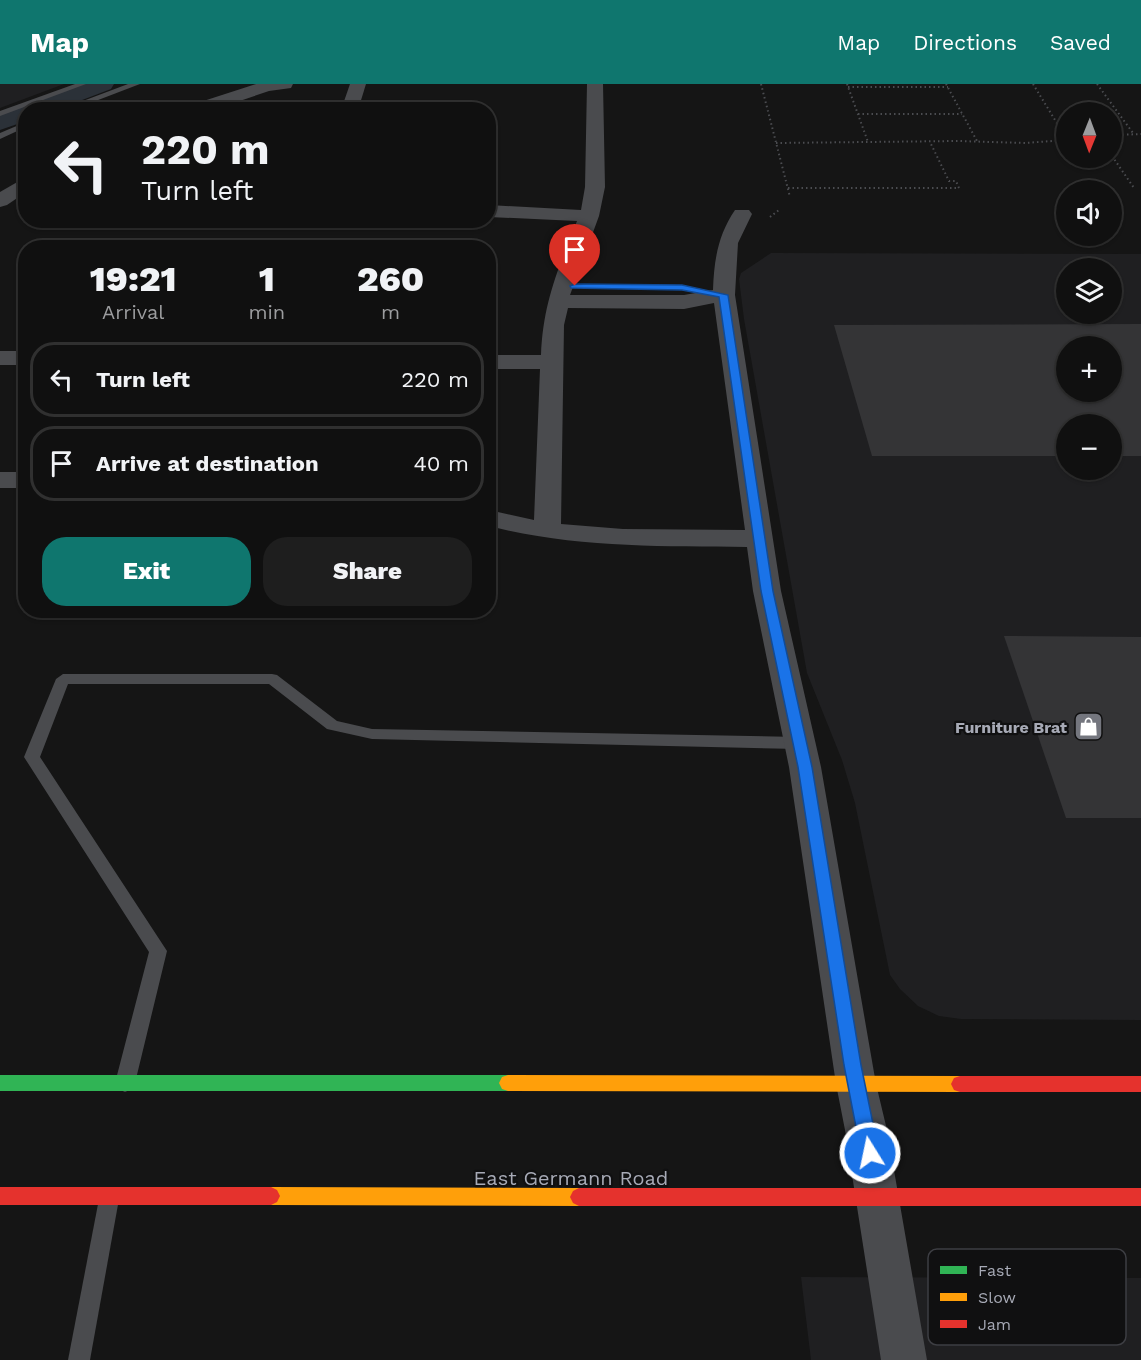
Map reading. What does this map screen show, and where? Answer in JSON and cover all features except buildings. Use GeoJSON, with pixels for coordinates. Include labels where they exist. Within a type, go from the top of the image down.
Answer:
{"type":"FeatureCollection","features":[{"type":"Feature","properties":{"kind":"main road"},"geometry":{"type":"LineString","coordinates":[[0,1083],[1141,1084]]}},
{"type":"Feature","properties":{"kind":"main road","name":"East Germann Road"},"geometry":{"type":"LineString","coordinates":[[0,1196],[1141,1197]]}},
{"type":"Feature","properties":{"kind":"street"},"geometry":{"type":"LineString","coordinates":[[218,102],[267,86],[285,84]]}},
{"type":"Feature","properties":{"kind":"street"},"geometry":{"type":"LineString","coordinates":[[352,102],[358,84]]}},
{"type":"Feature","properties":{"kind":"street"},"geometry":{"type":"LineString","coordinates":[[548,530],[553,325],[560,294],[589,216],[596,187],[595,84]]}},
{"type":"Feature","properties":{"kind":"street"},"geometry":{"type":"LineString","coordinates":[[0,201],[18,189]]}},
{"type":"Feature","properties":{"kind":"street"},"geometry":{"type":"LineString","coordinates":[[0,208],[18,208]]}},
{"type":"Feature","properties":{"kind":"street"},"geometry":{"type":"LineString","coordinates":[[496,211],[589,216]]}},
{"type":"Feature","properties":{"kind":"street"},"geometry":{"type":"LineString","coordinates":[[742,214],[730,231],[724,256],[724,295],[767,591],[799,743],[904,1360]]}},
{"type":"Feature","properties":{"kind":"street"},"geometry":{"type":"LineString","coordinates":[[560,294],[684,302],[724,295]]}},
{"type":"Feature","properties":{"kind":"street"},"geometry":{"type":"LineString","coordinates":[[0,358],[18,358]]}},
{"type":"Feature","properties":{"kind":"street"},"geometry":{"type":"LineString","coordinates":[[496,362],[552,362]]}},
{"type":"Feature","properties":{"kind":"street"},"geometry":{"type":"LineString","coordinates":[[0,480],[18,480]]}},
{"type":"Feature","properties":{"kind":"street"},"geometry":{"type":"LineString","coordinates":[[496,520],[522,529],[601,536],[760,539]]}},
{"type":"Feature","properties":{"kind":"lane"},"geometry":{"type":"LineString","coordinates":[[33,102],[82,84]]}},
{"type":"Feature","properties":{"kind":"lane"},"geometry":{"type":"LineString","coordinates":[[85,102],[136,84]]}},
{"type":"Feature","properties":{"kind":"lane"},"geometry":{"type":"LineString","coordinates":[[0,114],[18,107]]}},
{"type":"Feature","properties":{"kind":"lane"},"geometry":{"type":"LineString","coordinates":[[0,136],[18,128]]}},
{"type":"Feature","properties":{"kind":"lane"},"geometry":{"type":"LineString","coordinates":[[125,1083],[158,951],[32,756],[63,679],[272,679],[332,725],[372,734],[799,743]]}},
{"type":"Feature","properties":{"kind":"lane"},"geometry":{"type":"LineString","coordinates":[[79,1360],[109,1196]]}},
{"type":"Feature","properties":{"kind":"path"},"geometry":{"type":"LineString","coordinates":[[761,84],[790,197]]}},
{"type":"Feature","properties":{"kind":"path"},"geometry":{"type":"LineString","coordinates":[[1033,84],[1056,122]]}},
{"type":"Feature","properties":{"kind":"path"},"geometry":{"type":"LineString","coordinates":[[1097,84],[1133,133]]}},
{"type":"Feature","properties":{"kind":"path"},"geometry":{"type":"LineString","coordinates":[[868,142],[848,85],[947,85],[977,142]]}},
{"type":"Feature","properties":{"kind":"path"},"geometry":{"type":"LineString","coordinates":[[858,114],[962,114]]}},
{"type":"Feature","properties":{"kind":"path"},"geometry":{"type":"LineString","coordinates":[[1122,134],[1141,134]]}},
{"type":"Feature","properties":{"kind":"path"},"geometry":{"type":"LineString","coordinates":[[776,143],[1025,143],[1056,140]]}},
{"type":"Feature","properties":{"kind":"path"},"geometry":{"type":"LineString","coordinates":[[788,188],[959,188],[956,181],[949,181],[930,142]]}},
{"type":"Feature","properties":{"kind":"path"},"geometry":{"type":"LineString","coordinates":[[1120,168],[1134,188]]}},
{"type":"Feature","properties":{"kind":"shaded area"},"geometry":{"type":"Polygon","coordinates":[[[0,84],[64,84],[0,108],[0,84]]]}},
{"type":"Feature","properties":{"kind":"shaded area"},"geometry":{"type":"Polygon","coordinates":[[[771,253],[1141,254],[1141,1020],[961,1019],[939,1016],[918,1006],[900,989],[890,975],[855,803],[842,760],[807,673],[744,319],[739,279],[741,273],[771,253]]]}},
{"type":"Feature","properties":{"kind":"shaded area"},"geometry":{"type":"Polygon","coordinates":[[[801,1277],[928,1277],[928,1345],[1126,1345],[1126,1278],[1141,1278],[1141,1360],[811,1360],[801,1277]]]}},
{"type":"Feature","properties":{"kind":"waterway"},"geometry":{"type":"LineString","coordinates":[[55,102],[103,84]]}},
{"type":"Feature","properties":{"kind":"waterway"},"geometry":{"type":"LineString","coordinates":[[0,123],[18,116]]}},
{"type":"Feature","properties":{"kind":"traffic: fast"},"geometry":{"type":"LineString","coordinates":[[0,1083],[508,1083]]}},
{"type":"Feature","properties":{"kind":"traffic: slow"},"geometry":{"type":"LineString","coordinates":[[508,1083],[960,1084]]}},
{"type":"Feature","properties":{"kind":"traffic: slow"},"geometry":{"type":"LineString","coordinates":[[271,1196],[579,1197]]}},
{"type":"Feature","properties":{"kind":"traffic: jam"},"geometry":{"type":"LineString","coordinates":[[960,1084],[1141,1084]]}},
{"type":"Feature","properties":{"kind":"traffic: jam"},"geometry":{"type":"LineString","coordinates":[[0,1196],[271,1196]]}},
{"type":"Feature","properties":{"kind":"traffic: jam"},"geometry":{"type":"LineString","coordinates":[[579,1197],[1141,1197]]}},
{"type":"Feature","properties":{"kind":"place","name":"Furniture Brat"},"geometry":{"type":"Point","coordinates":[1088,727]}},
{"type":"Feature","properties":{"kind":"route"},"geometry":{"type":"LineString","coordinates":[[575,286],[682,287],[724,295],[767,591],[805,767],[856,1084],[870,1153]]}}]}
